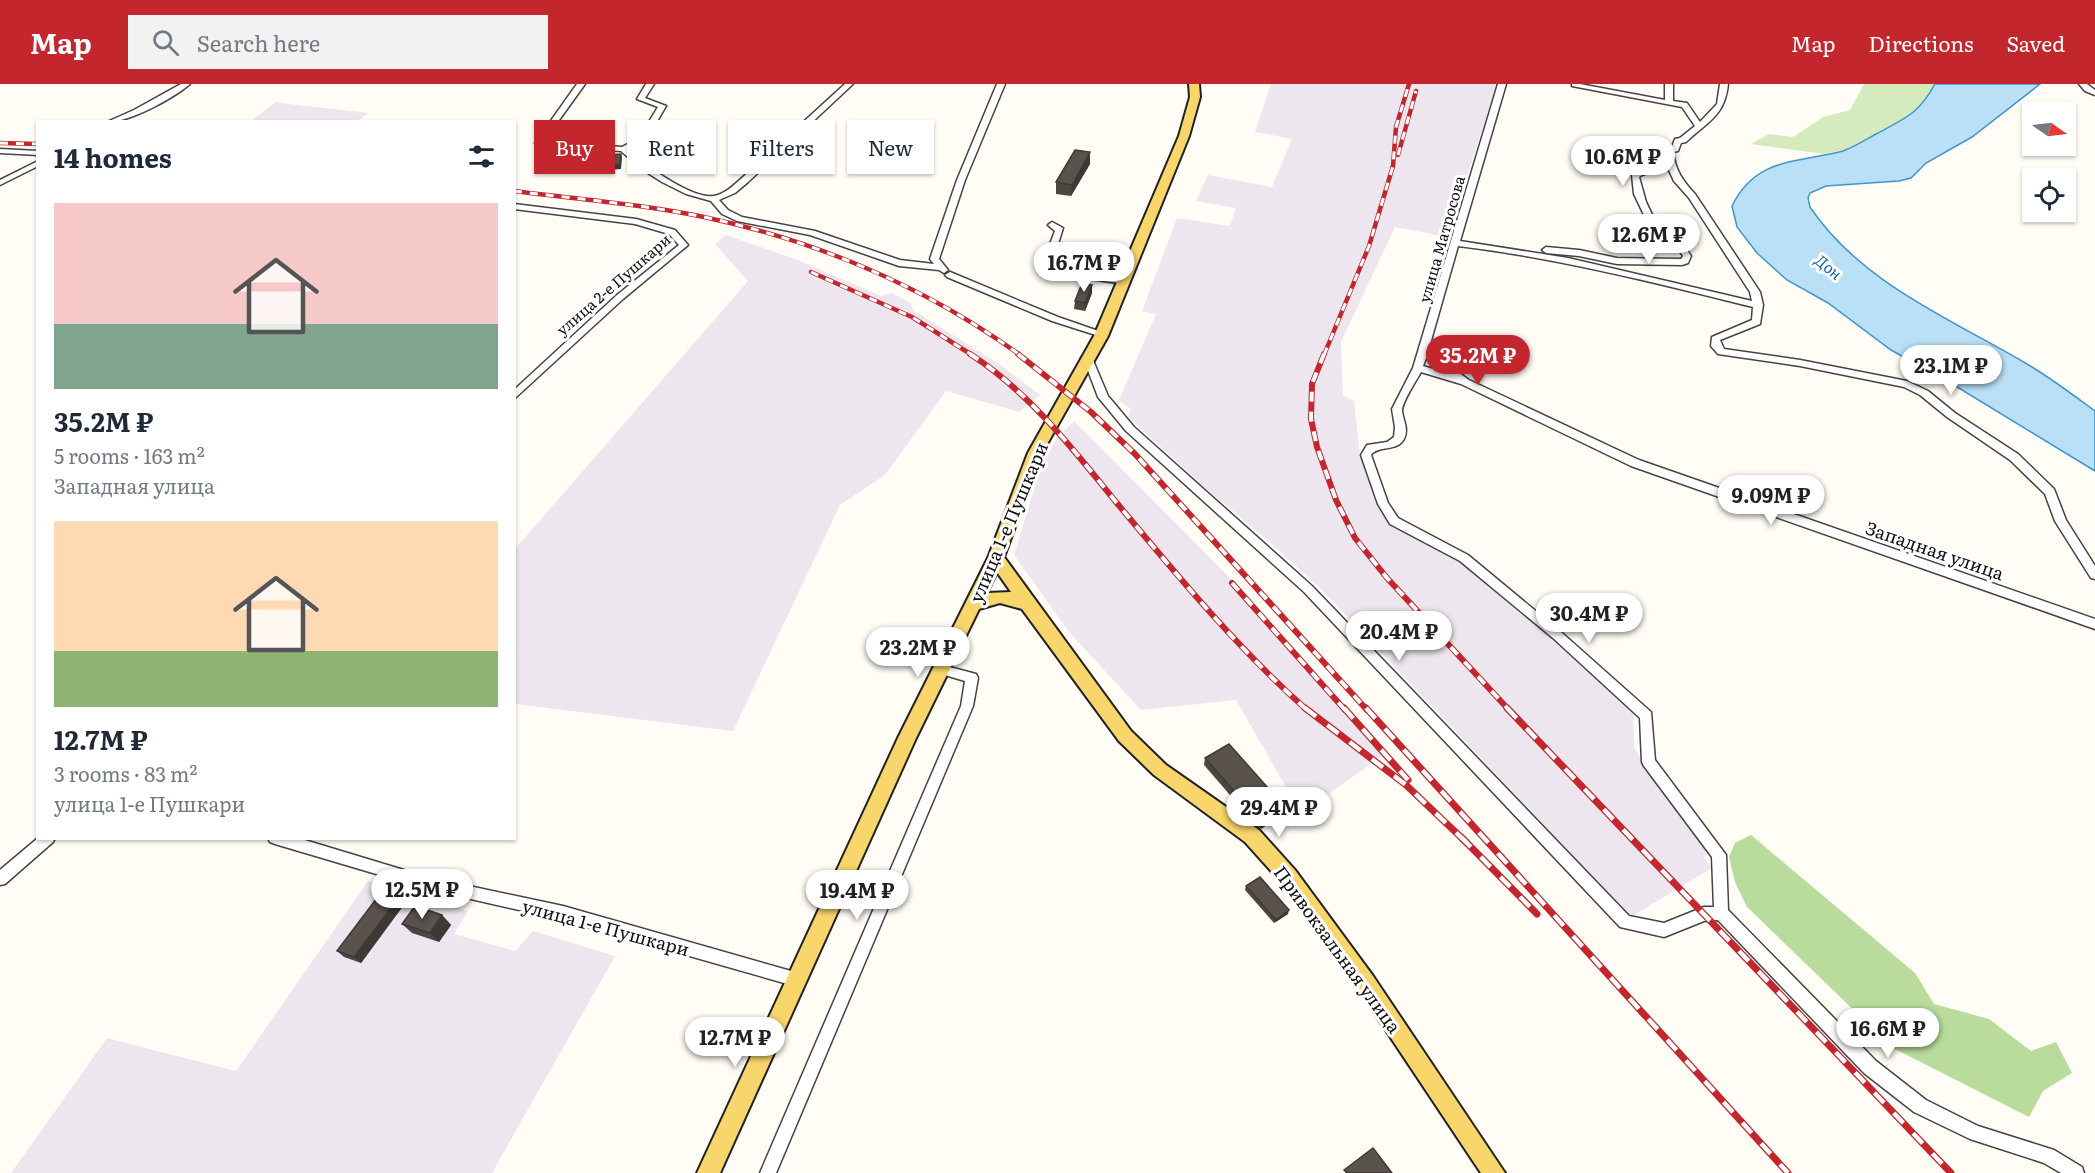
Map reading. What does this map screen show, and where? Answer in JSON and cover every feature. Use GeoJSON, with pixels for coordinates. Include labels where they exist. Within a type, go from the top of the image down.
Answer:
{"type":"FeatureCollection","features":[{"type":"Feature","properties":{"kind":"main road","name":"улица 1-е Пушкари"},"geometry":{"type":"LineString","coordinates":[[708,1173],[907,738],[996,558],[1035,453],[1102,334],[1184,136],[1195,97],[1194,84]]}},
{"type":"Feature","properties":{"kind":"main road","name":"Привокзальная улица"},"geometry":{"type":"LineString","coordinates":[[996,558],[1125,736],[1141,753],[1252,836],[1288,876],[1366,983],[1494,1173]]}},
{"type":"Feature","properties":{"kind":"main road"},"geometry":{"type":"LineString","coordinates":[[973,605],[996,596],[1019,600],[1028,605]]}},
{"type":"Feature","properties":{"kind":"street"},"geometry":{"type":"LineString","coordinates":[[116,120],[137,112],[186,84]]}},
{"type":"Feature","properties":{"kind":"street"},"geometry":{"type":"LineString","coordinates":[[581,84],[539,143],[623,148],[642,140],[662,106],[641,99],[651,84]]}},
{"type":"Feature","properties":{"kind":"street"},"geometry":{"type":"LineString","coordinates":[[623,148],[636,162],[678,187],[694,195],[714,199],[732,191],[745,180],[849,84]]}},
{"type":"Feature","properties":{"kind":"street"},"geometry":{"type":"LineString","coordinates":[[946,272],[934,259],[935,250],[950,218],[961,180],[1001,84]]}},
{"type":"Feature","properties":{"kind":"street","name":"улица Матросова"},"geometry":{"type":"LineString","coordinates":[[1502,84],[1418,368],[1397,409],[1402,433],[1399,441],[1387,447],[1371,448],[1366,455],[1383,504],[1394,521],[1464,558],[1557,635],[1646,716],[1649,762],[1719,855],[1721,913]]}},
{"type":"Feature","properties":{"kind":"street"},"geometry":{"type":"LineString","coordinates":[[1576,84],[1576,86],[1684,105],[1699,126]]}},
{"type":"Feature","properties":{"kind":"street"},"geometry":{"type":"LineString","coordinates":[[1669,84],[1670,103]]}},
{"type":"Feature","properties":{"kind":"street"},"geometry":{"type":"LineString","coordinates":[[1724,84],[1724,101],[1711,117],[1683,140],[1678,141],[1675,149],[1670,150],[1670,163],[1678,181],[1692,196],[1755,292],[1758,304],[1757,322],[1715,339],[1716,346],[1722,352],[1800,363],[1907,384],[1924,393],[1951,415],[2014,458],[2050,492],[2061,521],[2095,575]]}},
{"type":"Feature","properties":{"kind":"street"},"geometry":{"type":"LineString","coordinates":[[2083,84],[2095,93]]}},
{"type":"Feature","properties":{"kind":"street"},"geometry":{"type":"LineString","coordinates":[[0,151],[36,153]]}},
{"type":"Feature","properties":{"kind":"street"},"geometry":{"type":"LineString","coordinates":[[1661,242],[1655,225],[1642,204],[1635,177],[1639,173],[1670,163]]}},
{"type":"Feature","properties":{"kind":"street"},"geometry":{"type":"LineString","coordinates":[[0,183],[36,164]]}},
{"type":"Feature","properties":{"kind":"street"},"geometry":{"type":"LineString","coordinates":[[714,199],[725,212],[740,219],[812,233],[899,263],[946,272],[1055,319],[1102,334]]}},
{"type":"Feature","properties":{"kind":"street","name":"улица 2-е Пушкари"},"geometry":{"type":"LineString","coordinates":[[516,206],[636,222],[672,232],[684,244],[620,297],[516,394]]}},
{"type":"Feature","properties":{"kind":"street"},"geometry":{"type":"LineString","coordinates":[[1052,225],[1059,228],[1059,231],[1047,262],[1049,265],[1061,270],[1124,281]]}},
{"type":"Feature","properties":{"kind":"street"},"geometry":{"type":"LineString","coordinates":[[1454,243],[1524,252],[1574,262],[1758,304]]}},
{"type":"Feature","properties":{"kind":"street"},"geometry":{"type":"LineString","coordinates":[[1574,262],[1682,262],[1687,256],[1683,249]]}},
{"type":"Feature","properties":{"kind":"street"},"geometry":{"type":"LineString","coordinates":[[1524,252],[1547,250],[1622,261]]}},
{"type":"Feature","properties":{"kind":"street"},"geometry":{"type":"LineString","coordinates":[[1422,351],[1465,382]]}},
{"type":"Feature","properties":{"kind":"street"},"geometry":{"type":"LineString","coordinates":[[1089,360],[1103,397],[1130,429],[1308,589],[1624,922],[1664,930],[1704,914],[1721,913],[1870,1067],[1920,1106],[1976,1133],[2048,1156],[2076,1173]]}},
{"type":"Feature","properties":{"kind":"street"},"geometry":{"type":"LineString","coordinates":[[1418,368],[1465,382]]}},
{"type":"Feature","properties":{"kind":"street","name":"Западная улица"},"geometry":{"type":"LineString","coordinates":[[1465,382],[1635,463],[2095,624]]}},
{"type":"Feature","properties":{"kind":"street"},"geometry":{"type":"LineString","coordinates":[[768,1173],[967,706],[972,678],[942,670]]}},
{"type":"Feature","properties":{"kind":"street"},"geometry":{"type":"LineString","coordinates":[[0,879],[46,840]]}},
{"type":"Feature","properties":{"kind":"street","name":"улица 1-е Пушкари"},"geometry":{"type":"LineString","coordinates":[[281,840],[427,883],[563,913],[798,980]]}},
{"type":"Feature","properties":{"kind":"shaded area"},"geometry":{"type":"Polygon","coordinates":[[[1271,84],[1497,84],[1447,237],[1395,227],[1341,342],[1343,396],[1354,401],[1360,456],[1387,519],[1423,543],[1466,563],[1633,710],[1634,747],[1658,787],[1710,852],[1704,857],[1712,868],[1631,917],[1323,591],[1128,417],[1131,409],[1119,400],[1156,314],[1142,311],[1177,218],[1230,226],[1236,208],[1196,201],[1208,175],[1272,187],[1292,139],[1255,132],[1271,84]]]}},
{"type":"Feature","properties":{"kind":"shaded area"},"geometry":{"type":"Polygon","coordinates":[[[276,102],[368,113],[359,120],[252,120],[276,102]]]}},
{"type":"Feature","properties":{"kind":"shaded area"},"geometry":{"type":"Polygon","coordinates":[[[726,235],[798,260],[881,296],[892,293],[911,303],[913,310],[999,364],[1040,395],[1019,412],[946,391],[885,475],[840,505],[733,731],[516,704],[516,548],[748,281],[715,244],[726,235]]]}},
{"type":"Feature","properties":{"kind":"shaded area"},"geometry":{"type":"Polygon","coordinates":[[[1074,421],[1230,578],[1273,633],[1388,752],[1301,813],[1236,700],[1141,710],[1069,632],[1014,555],[1041,467],[1056,440],[1074,421]]]}},
{"type":"Feature","properties":{"kind":"shaded area"},"geometry":{"type":"Polygon","coordinates":[[[368,881],[468,911],[454,934],[515,951],[533,931],[615,956],[492,1173],[11,1173],[107,1038],[236,1071],[368,881]]]}},
{"type":"Feature","properties":{"kind":"green space"},"geometry":{"type":"Polygon","coordinates":[[[1864,84],[1935,84],[1920,107],[1905,120],[1844,150],[1824,154],[1751,144],[1769,134],[1793,137],[1823,117],[1850,110],[1864,84]]]}},
{"type":"Feature","properties":{"kind":"green space"},"geometry":{"type":"Polygon","coordinates":[[[1751,835],[1915,973],[1934,1004],[1989,1019],[2031,1051],[2056,1042],[2072,1073],[2043,1091],[2029,1117],[1893,1048],[1747,907],[1735,882],[1729,857],[1735,843],[1751,835]]]}},
{"type":"Feature","properties":{"kind":"water","name":"Дон"},"geometry":{"type":"Polygon","coordinates":[[[1935,84],[2040,84],[1972,137],[1926,163],[1911,178],[1899,181],[1826,186],[1810,193],[1808,198],[1810,207],[1831,234],[1881,278],[1938,315],[2036,369],[2095,411],[2095,471],[1949,382],[1891,350],[1828,303],[1787,280],[1757,253],[1737,227],[1732,206],[1753,178],[1779,165],[1843,151],[1855,145],[1910,115],[1923,103],[1935,84]]]}},
{"type":"Feature","properties":{"kind":"building"},"geometry":{"type":"Polygon","coordinates":[[[1075,150],[1090,152],[1072,185],[1056,182],[1075,150]]]}},
{"type":"Feature","properties":{"kind":"building"},"geometry":{"type":"Polygon","coordinates":[[[615,154],[621,154],[620,165],[615,165],[615,154]]]}},
{"type":"Feature","properties":{"kind":"building"},"geometry":{"type":"Polygon","coordinates":[[[1082,283],[1092,285],[1085,303],[1075,301],[1082,283]]]}},
{"type":"Feature","properties":{"kind":"building"},"geometry":{"type":"Polygon","coordinates":[[[1229,744],[1285,807],[1263,822],[1205,758],[1229,744]]]}},
{"type":"Feature","properties":{"kind":"building"},"geometry":{"type":"Polygon","coordinates":[[[1260,877],[1289,910],[1276,920],[1246,886],[1260,877]]]}},
{"type":"Feature","properties":{"kind":"building"},"geometry":{"type":"Polygon","coordinates":[[[380,894],[397,900],[354,957],[337,951],[380,894]]]}},
{"type":"Feature","properties":{"kind":"building"},"geometry":{"type":"Polygon","coordinates":[[[415,906],[442,915],[430,933],[402,924],[415,906]]]}},
{"type":"Feature","properties":{"kind":"building"},"geometry":{"type":"Polygon","coordinates":[[[1373,1148],[1392,1173],[1347,1173],[1344,1170],[1373,1148]]]}},
{"type":"Feature","properties":{"kind":"railway"},"geometry":{"type":"LineString","coordinates":[[1324,355],[1369,246],[1393,166],[1396,127],[1409,84]]}},
{"type":"Feature","properties":{"kind":"railway"},"geometry":{"type":"LineString","coordinates":[[1398,155],[1416,91]]}},
{"type":"Feature","properties":{"kind":"railway"},"geometry":{"type":"LineString","coordinates":[[0,143],[36,144]]}},
{"type":"Feature","properties":{"kind":"railway"},"geometry":{"type":"LineString","coordinates":[[516,191],[680,212],[788,239],[829,253],[909,288],[947,308],[1020,355]]}},
{"type":"Feature","properties":{"kind":"railway"},"geometry":{"type":"LineString","coordinates":[[811,272],[912,317],[972,355]]}},
{"type":"Feature","properties":{"kind":"railway"},"geometry":{"type":"LineString","coordinates":[[970,354],[1011,385],[1049,422],[1208,610],[1307,710]]}},
{"type":"Feature","properties":{"kind":"railway"},"geometry":{"type":"LineString","coordinates":[[1018,354],[1091,412],[1135,454],[1367,710]]}},
{"type":"Feature","properties":{"kind":"railway"},"geometry":{"type":"LineString","coordinates":[[1324,354],[1312,384],[1311,419],[1317,447],[1336,500],[1355,538],[1387,578],[1509,710]]}},
{"type":"Feature","properties":{"kind":"railway"},"geometry":{"type":"LineString","coordinates":[[1232,583],[1345,710]]}},
{"type":"Feature","properties":{"kind":"railway"},"geometry":{"type":"LineString","coordinates":[[1305,708],[1406,785],[1466,842]]}},
{"type":"Feature","properties":{"kind":"railway"},"geometry":{"type":"LineString","coordinates":[[1344,708],[1408,780]]}},
{"type":"Feature","properties":{"kind":"railway"},"geometry":{"type":"LineString","coordinates":[[1366,708],[1788,1173]]}},
{"type":"Feature","properties":{"kind":"railway"},"geometry":{"type":"LineString","coordinates":[[1507,708],[1951,1173]]}},
{"type":"Feature","properties":{"kind":"railway"},"geometry":{"type":"LineString","coordinates":[[1461,837],[1466,842]]}},
{"type":"Feature","properties":{"kind":"railway"},"geometry":{"type":"LineString","coordinates":[[1466,842],[1537,914]]}}]}
